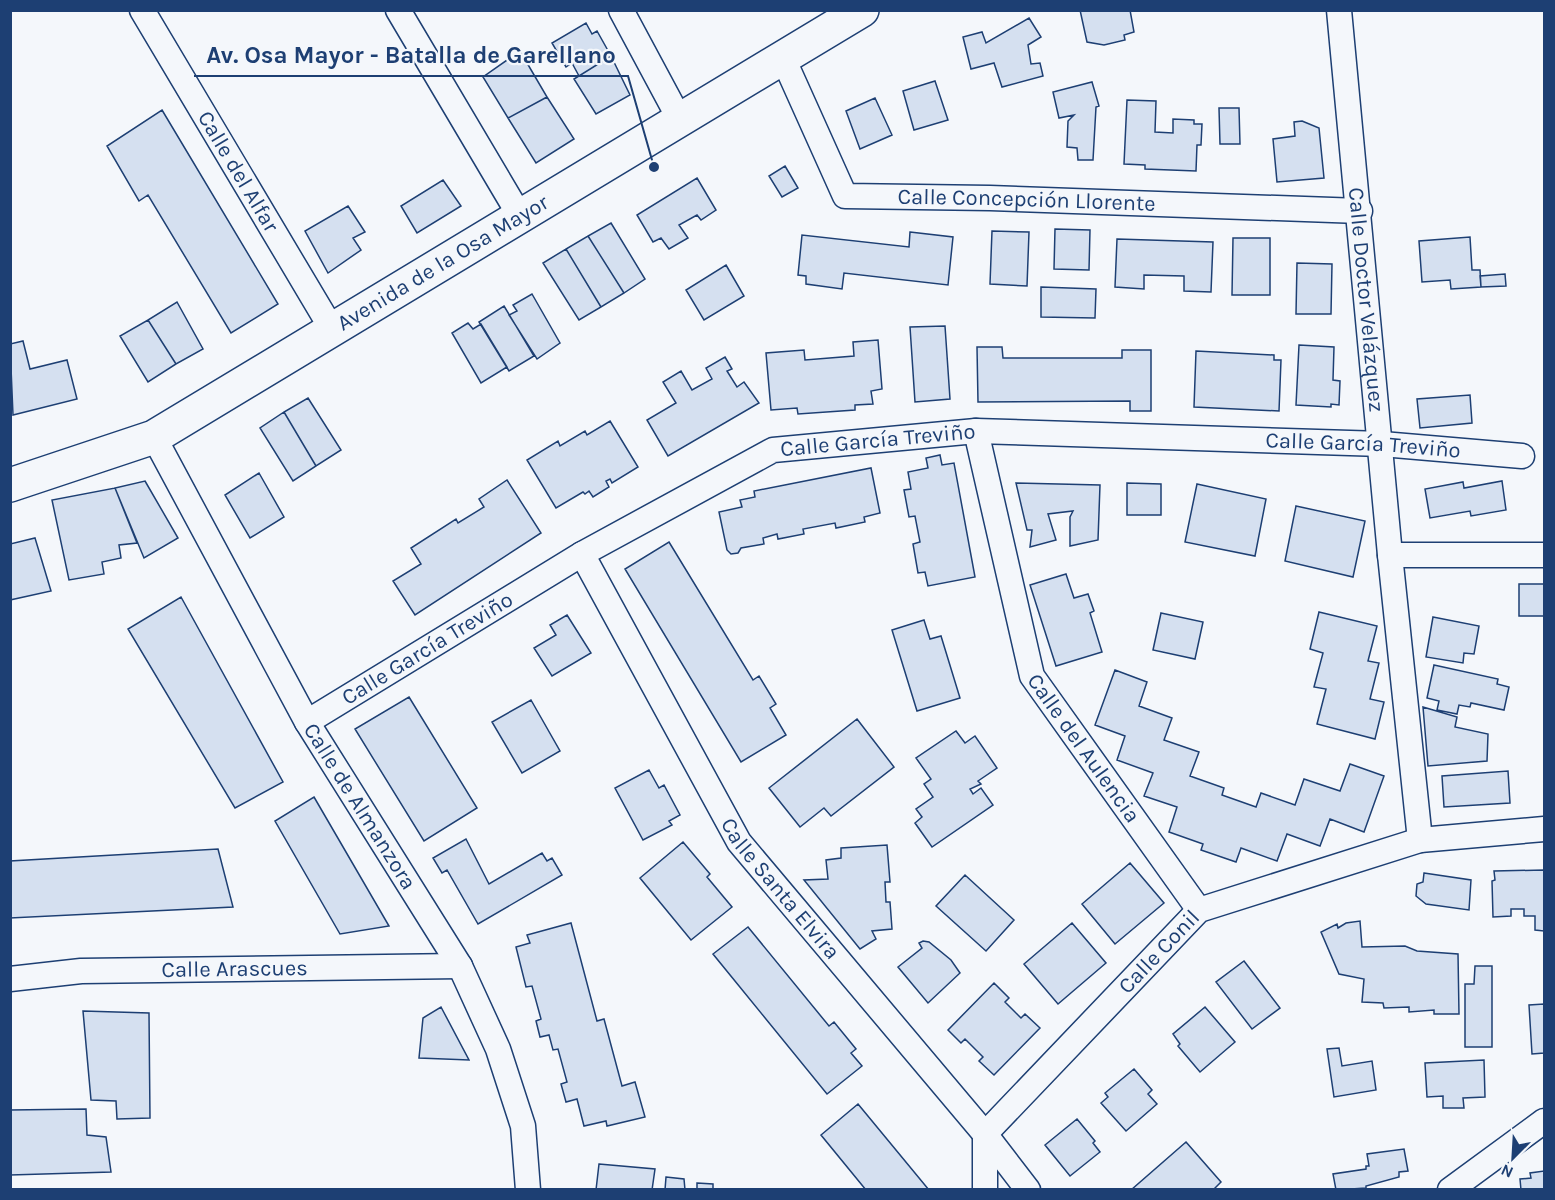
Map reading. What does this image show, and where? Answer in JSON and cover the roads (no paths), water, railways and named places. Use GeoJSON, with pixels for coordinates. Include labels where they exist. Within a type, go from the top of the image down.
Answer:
{"type":"FeatureCollection","features":[{"type":"Feature","properties":{"kind":"main road","name":"Avenida de la Osa Mayor"},"geometry":{"type":"LineString","coordinates":[[10,485],[154,437],[862,10]]}},
{"type":"Feature","properties":{"kind":"street","name":"Calle del Alfar"},"geometry":{"type":"LineString","coordinates":[[142,10],[333,331]]}},
{"type":"Feature","properties":{"kind":"street"},"geometry":{"type":"LineString","coordinates":[[398,10],[520,216]]}},
{"type":"Feature","properties":{"kind":"street"},"geometry":{"type":"LineString","coordinates":[[621,10],[680,120]]}},
{"type":"Feature","properties":{"kind":"street","name":"Calle Doctor Velázquez"},"geometry":{"type":"LineString","coordinates":[[1339,10],[1382,444],[1390,555],[1420,840]]}},
{"type":"Feature","properties":{"kind":"street","name":"Calle Concepción Llorente"},"geometry":{"type":"LineString","coordinates":[[783,58],[844,196],[990,198],[1360,211]]}},
{"type":"Feature","properties":{"kind":"street","name":"Calle García Treviño"},"geometry":{"type":"LineString","coordinates":[[307,722],[582,554],[773,450],[976,431],[1382,444],[1522,456]]}},
{"type":"Feature","properties":{"kind":"street","name":"Calle del Aulencia"},"geometry":{"type":"LineString","coordinates":[[976,431],[1032,676],[1199,910]]}},
{"type":"Feature","properties":{"kind":"street","name":"Calle de Almanzora"},"geometry":{"type":"LineString","coordinates":[[154,437],[307,722],[460,966],[498,1049],[523,1126],[528,1190]]}},
{"type":"Feature","properties":{"kind":"street","name":"Calle Santa Elvira"},"geometry":{"type":"LineString","coordinates":[[582,554],[739,842],[985,1134],[1028,1190]]}},
{"type":"Feature","properties":{"kind":"street"},"geometry":{"type":"LineString","coordinates":[[1390,555],[1545,555]]}},
{"type":"Feature","properties":{"kind":"street","name":"Calle Conil"},"geometry":{"type":"LineString","coordinates":[[985,1134],[1199,910],[1420,840],[1545,829]]}},
{"type":"Feature","properties":{"kind":"street","name":"Calle Arascues"},"geometry":{"type":"LineString","coordinates":[[10,979],[81,971],[460,966]]}},
{"type":"Feature","properties":{"kind":"street"},"geometry":{"type":"LineString","coordinates":[[1450,1190],[1545,1121]]}},
{"type":"Feature","properties":{"kind":"street"},"geometry":{"type":"LineString","coordinates":[[985,1134],[985,1190]]}},
{"type":"Feature","properties":{"kind":"place","name":"Av. Osa Mayor - Batalla de Garellano"},"geometry":{"type":"Point","coordinates":[654,167]}}]}
